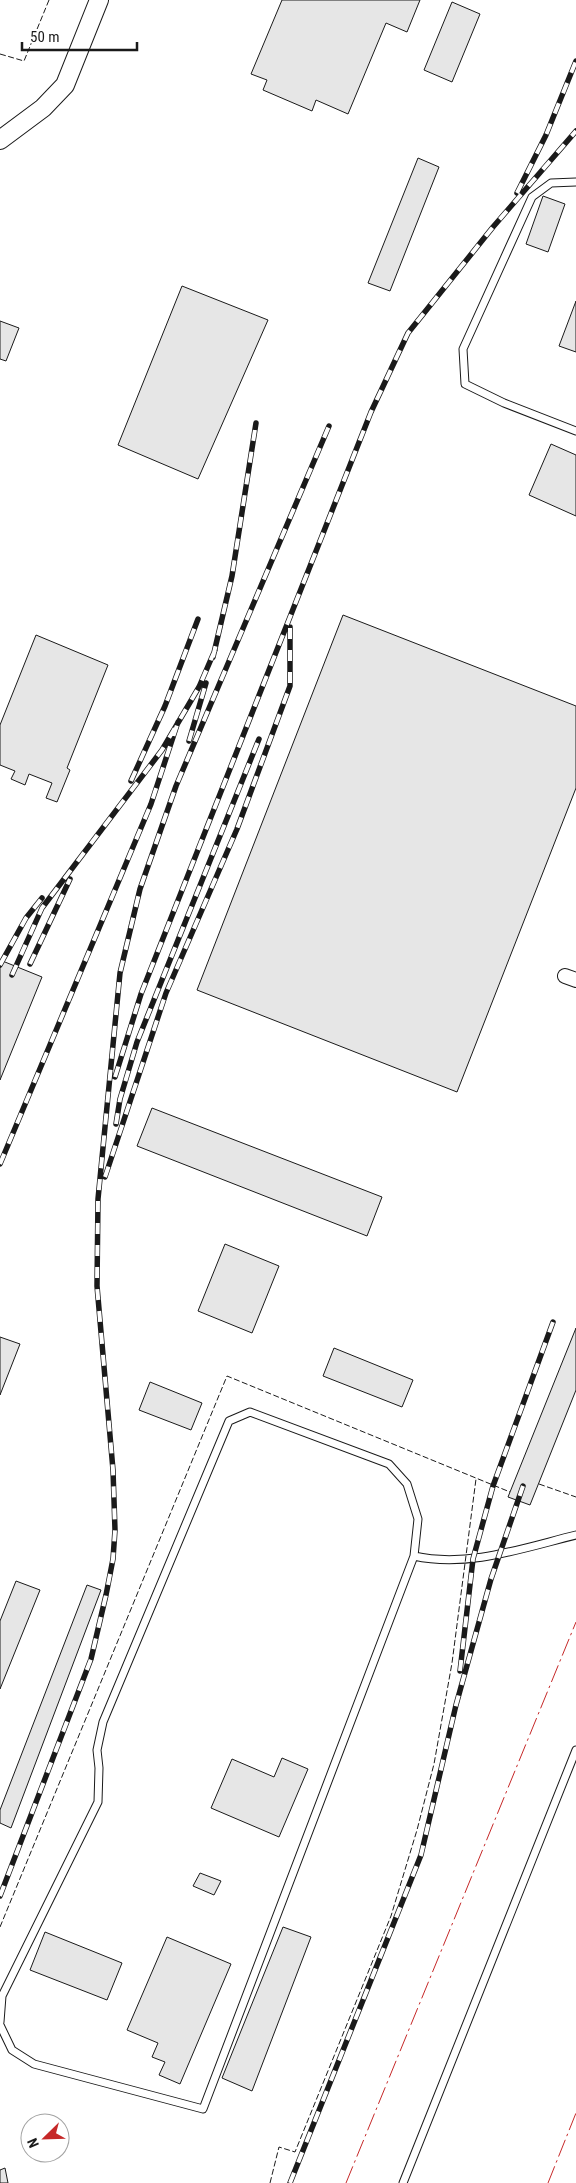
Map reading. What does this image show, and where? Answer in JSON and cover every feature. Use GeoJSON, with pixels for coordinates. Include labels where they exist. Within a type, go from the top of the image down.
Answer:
{"type":"FeatureCollection","features":[{"type":"Feature","properties":{"kind":"street"},"geometry":{"type":"LineString","coordinates":[[0,140],[43,108],[64,85],[99,0]]}},
{"type":"Feature","properties":{"kind":"street"},"geometry":{"type":"LineString","coordinates":[[0,122],[17,126]]}},
{"type":"Feature","properties":{"kind":"lane"},"geometry":{"type":"LineString","coordinates":[[576,182],[551,183],[532,197],[463,349],[465,384],[504,403],[576,431]]}},
{"type":"Feature","properties":{"kind":"lane"},"geometry":{"type":"LineString","coordinates":[[250,1412],[389,1464],[407,1484],[418,1519],[414,1556],[203,2109],[34,2064],[12,2050],[0,2023],[2,1996],[98,1802],[99,1768],[97,1750],[103,1722],[229,1421],[250,1412]]}},
{"type":"Feature","properties":{"kind":"lane"},"geometry":{"type":"LineString","coordinates":[[414,1556],[435,1561],[473,1560],[576,1535]]}},
{"type":"Feature","properties":{"kind":"lane"},"geometry":{"type":"LineString","coordinates":[[403,2183],[576,1750]]}},
{"type":"Feature","properties":{"kind":"building"},"geometry":{"type":"Polygon","coordinates":[[[282,0],[420,0],[407,32],[386,23],[348,114],[316,100],[312,111],[263,90],[267,80],[251,74],[282,0]]]}},
{"type":"Feature","properties":{"kind":"building"},"geometry":{"type":"Polygon","coordinates":[[[452,2],[480,14],[452,82],[424,70],[452,2]]]}},
{"type":"Feature","properties":{"kind":"building"},"geometry":{"type":"Polygon","coordinates":[[[418,158],[439,167],[390,291],[368,283],[418,158]]]}},
{"type":"Feature","properties":{"kind":"building"},"geometry":{"type":"Polygon","coordinates":[[[543,196],[565,204],[548,252],[526,244],[543,196]]]}},
{"type":"Feature","properties":{"kind":"building"},"geometry":{"type":"Polygon","coordinates":[[[182,286],[268,320],[198,479],[118,445],[182,286]]]}},
{"type":"Feature","properties":{"kind":"building"},"geometry":{"type":"Polygon","coordinates":[[[576,301],[576,352],[559,346],[576,301]]]}},
{"type":"Feature","properties":{"kind":"building"},"geometry":{"type":"Polygon","coordinates":[[[0,321],[19,328],[6,361],[0,359],[0,321]]]}},
{"type":"Feature","properties":{"kind":"building"},"geometry":{"type":"Polygon","coordinates":[[[551,444],[576,455],[576,516],[529,495],[551,444]]]}},
{"type":"Feature","properties":{"kind":"building"},"geometry":{"type":"Polygon","coordinates":[[[343,615],[576,706],[576,788],[457,1092],[197,990],[343,615]]]}},
{"type":"Feature","properties":{"kind":"building"},"geometry":{"type":"Polygon","coordinates":[[[36,635],[108,665],[67,768],[70,770],[57,802],[46,798],[52,783],[29,774],[25,785],[11,779],[15,771],[0,765],[0,725],[36,635]]]}},
{"type":"Feature","properties":{"kind":"building"},"geometry":{"type":"Polygon","coordinates":[[[0,960],[42,977],[0,1080],[0,960]]]}},
{"type":"Feature","properties":{"kind":"building"},"geometry":{"type":"Polygon","coordinates":[[[152,1108],[382,1197],[367,1236],[137,1146],[152,1108]]]}},
{"type":"Feature","properties":{"kind":"building"},"geometry":{"type":"Polygon","coordinates":[[[225,1244],[279,1266],[252,1333],[198,1311],[225,1244]]]}},
{"type":"Feature","properties":{"kind":"building"},"geometry":{"type":"Polygon","coordinates":[[[576,1328],[576,1390],[530,1505],[508,1497],[576,1328]]]}},
{"type":"Feature","properties":{"kind":"building"},"geometry":{"type":"Polygon","coordinates":[[[0,1337],[20,1344],[0,1395],[0,1337]]]}},
{"type":"Feature","properties":{"kind":"building"},"geometry":{"type":"Polygon","coordinates":[[[334,1348],[413,1380],[402,1407],[323,1376],[334,1348]]]}},
{"type":"Feature","properties":{"kind":"building"},"geometry":{"type":"Polygon","coordinates":[[[150,1382],[202,1403],[191,1430],[139,1410],[150,1382]]]}},
{"type":"Feature","properties":{"kind":"building"},"geometry":{"type":"Polygon","coordinates":[[[16,1581],[40,1590],[0,1689],[0,1621],[16,1581]]]}},
{"type":"Feature","properties":{"kind":"building"},"geometry":{"type":"Polygon","coordinates":[[[87,1585],[101,1590],[11,1828],[0,1823],[0,1810],[87,1585]]]}},
{"type":"Feature","properties":{"kind":"building"},"geometry":{"type":"Polygon","coordinates":[[[282,1758],[308,1769],[279,1837],[211,1808],[232,1759],[274,1777],[282,1758]]]}},
{"type":"Feature","properties":{"kind":"building"},"geometry":{"type":"Polygon","coordinates":[[[200,1873],[221,1881],[214,1895],[193,1886],[200,1873]]]}},
{"type":"Feature","properties":{"kind":"building"},"geometry":{"type":"Polygon","coordinates":[[[283,1927],[311,1937],[252,2091],[222,2078],[283,1927]]]}},
{"type":"Feature","properties":{"kind":"building"},"geometry":{"type":"Polygon","coordinates":[[[45,1932],[122,1963],[107,2000],[30,1970],[45,1932]]]}},
{"type":"Feature","properties":{"kind":"building"},"geometry":{"type":"Polygon","coordinates":[[[167,1937],[231,1964],[180,2084],[159,2075],[165,2062],[152,2057],[158,2043],[127,2030],[167,1937]]]}},
{"type":"Feature","properties":{"kind":"building"},"geometry":{"type":"Polygon","coordinates":[[[5,2168],[8,2183],[0,2183],[0,2170],[5,2168]]]}},
{"type":"Feature","properties":{"kind":"railway"},"geometry":{"type":"LineString","coordinates":[[517,193],[546,135],[576,61]]}},
{"type":"Feature","properties":{"kind":"railway"},"geometry":{"type":"LineString","coordinates":[[115,1077],[141,994],[371,412],[408,333],[493,227],[576,131]]}},
{"type":"Feature","properties":{"kind":"railway"},"geometry":{"type":"LineString","coordinates":[[213,657],[232,576],[256,423]]}},
{"type":"Feature","properties":{"kind":"railway"},"geometry":{"type":"LineString","coordinates":[[0,1896],[91,1659],[113,1559],[115,1530],[113,1470],[97,1286],[98,1199],[120,973],[140,889],[176,786],[329,426]]}},
{"type":"Feature","properties":{"kind":"railway"},"geometry":{"type":"LineString","coordinates":[[131,781],[165,706],[198,619]]}},
{"type":"Feature","properties":{"kind":"railway"},"geometry":{"type":"LineString","coordinates":[[105,1177],[166,993],[237,829],[290,686],[290,627]]}},
{"type":"Feature","properties":{"kind":"railway"},"geometry":{"type":"LineString","coordinates":[[12,975],[42,908],[162,750],[199,687],[215,650]]}},
{"type":"Feature","properties":{"kind":"railway"},"geometry":{"type":"LineString","coordinates":[[189,741],[206,683]]}},
{"type":"Feature","properties":{"kind":"railway"},"geometry":{"type":"LineString","coordinates":[[0,1164],[151,804],[178,722]]}},
{"type":"Feature","properties":{"kind":"railway"},"geometry":{"type":"LineString","coordinates":[[116,1124],[120,1099],[137,1042],[259,739]]}},
{"type":"Feature","properties":{"kind":"railway"},"geometry":{"type":"LineString","coordinates":[[30,964],[70,879]]}},
{"type":"Feature","properties":{"kind":"railway"},"geometry":{"type":"LineString","coordinates":[[0,965],[26,918],[42,898]]}},
{"type":"Feature","properties":{"kind":"railway"},"geometry":{"type":"LineString","coordinates":[[460,1671],[473,1559],[493,1486],[553,1322]]}},
{"type":"Feature","properties":{"kind":"railway"},"geometry":{"type":"LineString","coordinates":[[290,2183],[421,1855],[456,1705],[491,1579],[523,1486]]}},
{"type":"Feature","properties":{"kind":"fence"},"geometry":{"type":"LineString","coordinates":[[0,54],[24,61],[49,0]]}},
{"type":"Feature","properties":{"kind":"fence"},"geometry":{"type":"LineString","coordinates":[[0,1927],[227,1376],[510,1492]]}},
{"type":"Feature","properties":{"kind":"fence"},"geometry":{"type":"LineString","coordinates":[[270,2183],[279,2147],[295,2152],[391,1916],[417,1830],[434,1764],[452,1663],[476,1479]]}},
{"type":"Feature","properties":{"kind":"fence"},"geometry":{"type":"LineString","coordinates":[[539,1484],[576,1497]]}},
{"type":"Feature","properties":{"kind":"power"},"geometry":{"type":"LineString","coordinates":[[346,2183],[576,1622]]}},
{"type":"Feature","properties":{"kind":"power"},"geometry":{"type":"LineString","coordinates":[[548,2183],[576,2113]]}}]}
